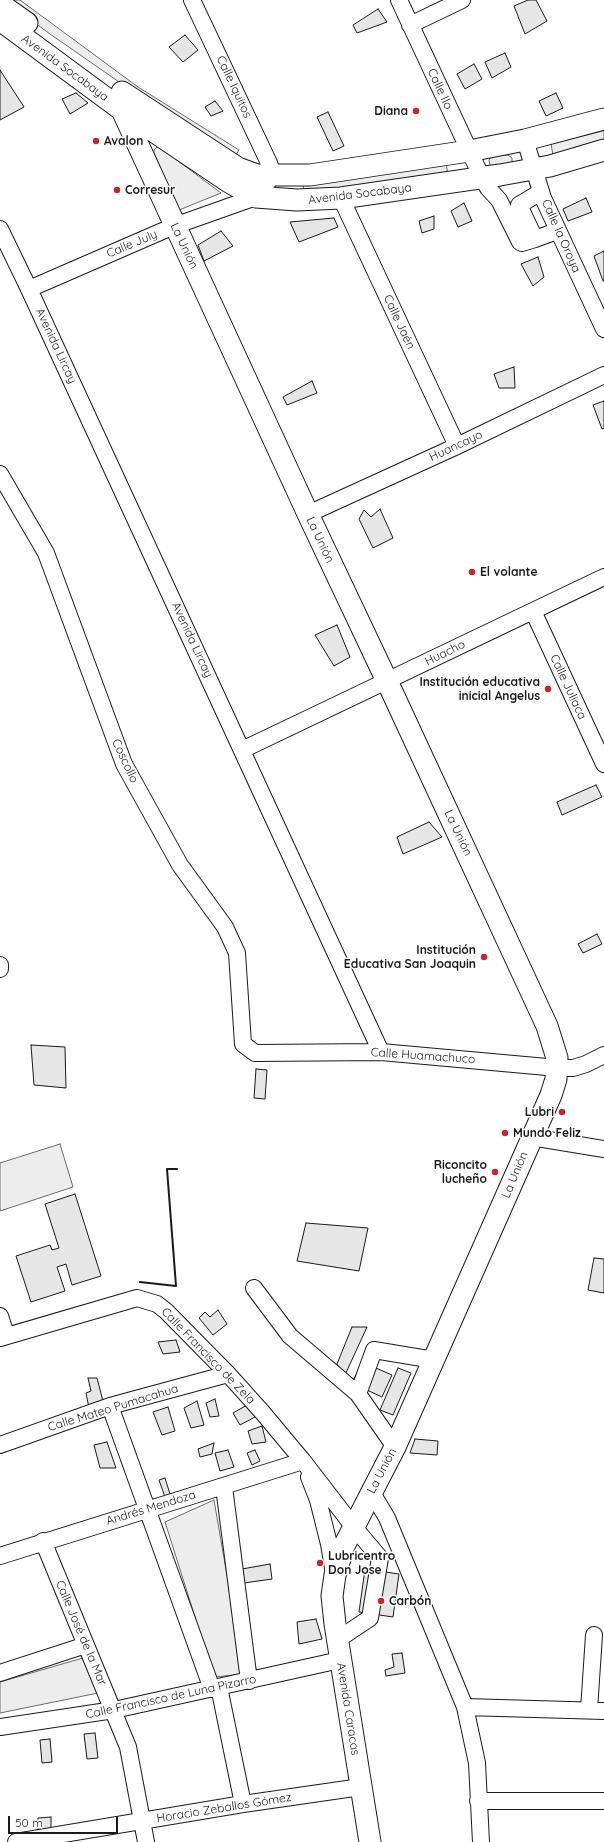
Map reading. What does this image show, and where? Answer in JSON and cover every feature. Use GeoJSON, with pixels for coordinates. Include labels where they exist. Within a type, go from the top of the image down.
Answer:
{"type":"FeatureCollection","features":[{"type":"Feature","properties":{"kind":"main road","name":"Avenida Socabaya"},"geometry":{"type":"LineString","coordinates":[[0,4],[229,182],[256,197],[297,200],[341,198],[482,178],[533,169],[604,150]]}},
{"type":"Feature","properties":{"kind":"main road","name":"Avenida Socabaya"},"geometry":{"type":"LineString","coordinates":[[0,20],[127,104],[238,168],[257,174],[310,175],[469,152],[525,140],[604,119]]}},
{"type":"Feature","properties":{"kind":"main road","name":"La Unión"},"geometry":{"type":"LineString","coordinates":[[127,104],[174,226],[387,681],[555,1045],[558,1068],[551,1095],[395,1447],[344,1546],[335,1576]]}},
{"type":"Feature","properties":{"kind":"main road","name":"Avenida Caracas"},"geometry":{"type":"LineString","coordinates":[[335,1576],[332,1596],[337,1640],[370,1842]]}},
{"type":"Feature","properties":{"kind":"street","name":"Calle Iquitos"},"geometry":{"type":"LineString","coordinates":[[192,0],[269,163],[273,175]]}},
{"type":"Feature","properties":{"kind":"street","name":"Calle Ilo"},"geometry":{"type":"LineString","coordinates":[[399,0],[482,178],[488,188],[499,200],[520,242],[522,243],[535,239]]}},
{"type":"Feature","properties":{"kind":"street"},"geometry":{"type":"LineString","coordinates":[[410,25],[462,0]]}},
{"type":"Feature","properties":{"kind":"street","name":"Calle la Oroya"},"geometry":{"type":"LineString","coordinates":[[525,140],[541,192],[557,231],[604,329]]}},
{"type":"Feature","properties":{"kind":"street"},"geometry":{"type":"LineString","coordinates":[[256,197],[273,175]]}},
{"type":"Feature","properties":{"kind":"street"},"geometry":{"type":"LineString","coordinates":[[541,192],[519,205],[535,239],[557,231]]}},
{"type":"Feature","properties":{"kind":"street","name":"Calle July"},"geometry":{"type":"LineString","coordinates":[[30,289],[174,226],[256,197]]}},
{"type":"Feature","properties":{"kind":"street","name":"Calle Jaén"},"geometry":{"type":"LineString","coordinates":[[341,198],[457,446]]}},
{"type":"Feature","properties":{"kind":"street","name":"Avenida Lircay"},"geometry":{"type":"LineString","coordinates":[[0,229],[30,289],[381,1052]]}},
{"type":"Feature","properties":{"kind":"street","name":"Huancayo"},"geometry":{"type":"LineString","coordinates":[[308,514],[457,446],[604,375]]}},
{"type":"Feature","properties":{"kind":"street","name":"Coscollo"},"geometry":{"type":"LineString","coordinates":[[0,474],[46,553],[124,764],[180,864],[225,927],[237,953],[243,1044]]}},
{"type":"Feature","properties":{"kind":"street","name":"Huacho"},"geometry":{"type":"LineString","coordinates":[[242,750],[604,577]]}},
{"type":"Feature","properties":{"kind":"street","name":"Calle Juliaca"},"geometry":{"type":"LineString","coordinates":[[533,610],[604,764]]}},
{"type":"Feature","properties":{"kind":"street","name":"Calle Huamachuco"},"geometry":{"type":"LineString","coordinates":[[243,1044],[255,1053],[381,1052],[558,1068],[573,1068],[604,1056]]}},
{"type":"Feature","properties":{"kind":"street"},"geometry":{"type":"LineString","coordinates":[[532,1137],[604,1149]]}},
{"type":"Feature","properties":{"kind":"street"},"geometry":{"type":"LineString","coordinates":[[254,1288],[290,1336],[358,1394],[395,1447]]}},
{"type":"Feature","properties":{"kind":"street","name":"Calle Francisco de Zela"},"geometry":{"type":"LineString","coordinates":[[3,1337],[138,1298],[157,1304],[166,1311],[228,1374],[303,1461],[353,1526],[380,1558],[370,1618],[337,1640]]}},
{"type":"Feature","properties":{"kind":"street"},"geometry":{"type":"LineString","coordinates":[[0,1316],[3,1337]]}},
{"type":"Feature","properties":{"kind":"street"},"geometry":{"type":"LineString","coordinates":[[358,1394],[374,1350],[434,1360]]}},
{"type":"Feature","properties":{"kind":"street","name":"Calle Mateo Pumacahua"},"geometry":{"type":"LineString","coordinates":[[0,1445],[110,1406],[228,1374]]}},
{"type":"Feature","properties":{"kind":"street"},"geometry":{"type":"LineString","coordinates":[[110,1406],[147,1509],[216,1688],[242,1804]]}},
{"type":"Feature","properties":{"kind":"street","name":"Calle Francisco de Zela"},"geometry":{"type":"LineString","coordinates":[[303,1461],[318,1500],[335,1576]]}},
{"type":"Feature","properties":{"kind":"street","name":"Andrés Mendoza"},"geometry":{"type":"LineString","coordinates":[[0,1556],[43,1541],[224,1487],[303,1461]]}},
{"type":"Feature","properties":{"kind":"street"},"geometry":{"type":"LineString","coordinates":[[224,1487],[249,1681]]}},
{"type":"Feature","properties":{"kind":"street"},"geometry":{"type":"LineString","coordinates":[[371,1491],[387,1518],[465,1706],[477,1763],[481,1842]]}},
{"type":"Feature","properties":{"kind":"street","name":"Calle José de la Mar"},"geometry":{"type":"LineString","coordinates":[[43,1541],[128,1747],[146,1842]]}},
{"type":"Feature","properties":{"kind":"street"},"geometry":{"type":"LineString","coordinates":[[465,1706],[596,1710],[594,1635]]}},
{"type":"Feature","properties":{"kind":"street"},"geometry":{"type":"LineString","coordinates":[[0,1673],[86,1646]]}},
{"type":"Feature","properties":{"kind":"street","name":"Calle Francisco de Luna Pizarro"},"geometry":{"type":"LineString","coordinates":[[0,1727],[114,1710],[340,1660]]}},
{"type":"Feature","properties":{"kind":"street","name":"Horacio Zeballos Gómez"},"geometry":{"type":"LineString","coordinates":[[16,1842],[242,1804],[361,1786]]}},
{"type":"Feature","properties":{"kind":"street"},"geometry":{"type":"LineString","coordinates":[[478,1801],[604,1801]]}},
{"type":"Feature","properties":{"kind":"shaded area"},"geometry":{"type":"Polygon","coordinates":[[[4,0],[20,0],[138,87],[239,150],[234,158],[171,118],[50,34],[4,0]]]}},
{"type":"Feature","properties":{"kind":"shaded area"},"geometry":{"type":"Polygon","coordinates":[[[604,127],[604,142],[553,156],[551,143],[604,127]]]}},
{"type":"Feature","properties":{"kind":"shaded area"},"geometry":{"type":"Polygon","coordinates":[[[158,146],[221,193],[179,210],[154,153],[154,150],[158,146]]]}},
{"type":"Feature","properties":{"kind":"shaded area"},"geometry":{"type":"Polygon","coordinates":[[[508,155],[512,158],[512,163],[493,168],[490,165],[489,160],[492,156],[508,155]]]}},
{"type":"Feature","properties":{"kind":"shaded area"},"geometry":{"type":"Polygon","coordinates":[[[446,163],[448,175],[304,194],[303,183],[446,163]]]}},
{"type":"Feature","properties":{"kind":"shaded area"},"geometry":{"type":"Polygon","coordinates":[[[60,1144],[73,1187],[0,1211],[0,1163],[60,1144]]]}},
{"type":"Feature","properties":{"kind":"shaded area"},"geometry":{"type":"Polygon","coordinates":[[[214,1500],[244,1674],[214,1677],[165,1522],[214,1500]]]}},
{"type":"Feature","properties":{"kind":"shaded area"},"geometry":{"type":"Polygon","coordinates":[[[83,1658],[98,1693],[0,1713],[0,1682],[83,1658]]]}},
{"type":"Feature","properties":{"kind":"building"},"geometry":{"type":"Polygon","coordinates":[[[528,0],[536,0],[547,21],[525,34],[514,6],[528,0]]]}},
{"type":"Feature","properties":{"kind":"building"},"geometry":{"type":"Polygon","coordinates":[[[378,9],[387,22],[357,33],[353,25],[378,9]]]}},
{"type":"Feature","properties":{"kind":"building"},"geometry":{"type":"Polygon","coordinates":[[[185,35],[198,50],[183,62],[169,47],[185,35]]]}},
{"type":"Feature","properties":{"kind":"building"},"geometry":{"type":"Polygon","coordinates":[[[505,53],[511,67],[492,78],[485,62],[505,53]]]}},
{"type":"Feature","properties":{"kind":"building"},"geometry":{"type":"Polygon","coordinates":[[[474,64],[482,79],[465,89],[457,74],[474,64]]]}},
{"type":"Feature","properties":{"kind":"building"},"geometry":{"type":"Polygon","coordinates":[[[0,70],[24,107],[0,120],[0,70]]]}},
{"type":"Feature","properties":{"kind":"building"},"geometry":{"type":"Polygon","coordinates":[[[76,93],[88,103],[70,114],[62,99],[76,93]]]}},
{"type":"Feature","properties":{"kind":"building"},"geometry":{"type":"Polygon","coordinates":[[[556,93],[563,108],[546,116],[539,101],[556,93]]]}},
{"type":"Feature","properties":{"kind":"building"},"geometry":{"type":"Polygon","coordinates":[[[215,101],[223,111],[211,116],[205,107],[215,101]]]}},
{"type":"Feature","properties":{"kind":"building"},"geometry":{"type":"Polygon","coordinates":[[[328,112],[344,146],[333,151],[317,117],[328,112]]]}},
{"type":"Feature","properties":{"kind":"building"},"geometry":{"type":"Polygon","coordinates":[[[586,198],[592,212],[568,221],[563,209],[586,198]]]}},
{"type":"Feature","properties":{"kind":"building"},"geometry":{"type":"Polygon","coordinates":[[[464,203],[472,221],[458,227],[451,211],[464,203]]]}},
{"type":"Feature","properties":{"kind":"building"},"geometry":{"type":"Polygon","coordinates":[[[434,216],[434,229],[422,233],[419,221],[434,216]]]}},
{"type":"Feature","properties":{"kind":"building"},"geometry":{"type":"Polygon","coordinates":[[[334,218],[338,227],[299,242],[290,222],[334,218]]]}},
{"type":"Feature","properties":{"kind":"building"},"geometry":{"type":"Polygon","coordinates":[[[221,231],[233,246],[204,261],[198,245],[221,231]]]}},
{"type":"Feature","properties":{"kind":"building"},"geometry":{"type":"Polygon","coordinates":[[[604,251],[604,281],[603,281],[594,256],[604,251]]]}},
{"type":"Feature","properties":{"kind":"building"},"geometry":{"type":"Polygon","coordinates":[[[538,257],[544,277],[533,286],[521,264],[538,257]]]}},
{"type":"Feature","properties":{"kind":"building"},"geometry":{"type":"Polygon","coordinates":[[[514,367],[515,388],[499,388],[494,374],[514,367]]]}},
{"type":"Feature","properties":{"kind":"building"},"geometry":{"type":"Polygon","coordinates":[[[312,381],[317,393],[287,405],[283,397],[312,381]]]}},
{"type":"Feature","properties":{"kind":"building"},"geometry":{"type":"Polygon","coordinates":[[[604,401],[604,428],[602,429],[593,405],[604,401]]]}},
{"type":"Feature","properties":{"kind":"building"},"geometry":{"type":"Polygon","coordinates":[[[380,509],[393,538],[373,548],[359,519],[364,510],[371,517],[380,509]]]}},
{"type":"Feature","properties":{"kind":"building"},"geometry":{"type":"Polygon","coordinates":[[[337,625],[350,657],[334,666],[315,635],[337,625]]]}},
{"type":"Feature","properties":{"kind":"building"},"geometry":{"type":"Polygon","coordinates":[[[596,785],[602,797],[562,815],[557,802],[596,785]]]}},
{"type":"Feature","properties":{"kind":"building"},"geometry":{"type":"Polygon","coordinates":[[[429,822],[442,837],[403,854],[397,837],[429,822]]]}},
{"type":"Feature","properties":{"kind":"building"},"geometry":{"type":"Polygon","coordinates":[[[597,934],[602,944],[583,953],[578,944],[597,934]]]}},
{"type":"Feature","properties":{"kind":"building"},"geometry":{"type":"Polygon","coordinates":[[[31,1045],[65,1047],[66,1088],[34,1085],[31,1045]]]}},
{"type":"Feature","properties":{"kind":"building"},"geometry":{"type":"Polygon","coordinates":[[[256,1069],[267,1070],[265,1099],[254,1098],[256,1069]]]}},
{"type":"Feature","properties":{"kind":"building"},"geometry":{"type":"Polygon","coordinates":[[[75,1194],[101,1276],[72,1285],[66,1264],[57,1267],[65,1291],[31,1302],[16,1256],[50,1245],[52,1250],[59,1248],[45,1204],[75,1194]]]}},
{"type":"Feature","properties":{"kind":"building"},"geometry":{"type":"Polygon","coordinates":[[[306,1223],[368,1228],[359,1271],[297,1261],[306,1223]]]}},
{"type":"Feature","properties":{"kind":"building"},"geometry":{"type":"Polygon","coordinates":[[[594,1258],[604,1259],[604,1293],[588,1290],[594,1258]]]}},
{"type":"Feature","properties":{"kind":"building"},"geometry":{"type":"Polygon","coordinates":[[[218,1310],[227,1324],[213,1335],[199,1318],[205,1312],[210,1317],[218,1310]]]}},
{"type":"Feature","properties":{"kind":"building"},"geometry":{"type":"Polygon","coordinates":[[[352,1327],[367,1327],[345,1375],[337,1364],[352,1327]]]}},
{"type":"Feature","properties":{"kind":"building"},"geometry":{"type":"Polygon","coordinates":[[[176,1340],[180,1352],[163,1354],[158,1342],[176,1340]]]}},
{"type":"Feature","properties":{"kind":"building"},"geometry":{"type":"Polygon","coordinates":[[[362,1362],[392,1375],[382,1397],[352,1383],[362,1362]]]}},
{"type":"Feature","properties":{"kind":"building"},"geometry":{"type":"Polygon","coordinates":[[[398,1368],[411,1373],[393,1415],[380,1410],[398,1368]]]}},
{"type":"Feature","properties":{"kind":"building"},"geometry":{"type":"Polygon","coordinates":[[[88,1378],[97,1378],[104,1405],[89,1408],[86,1393],[91,1391],[88,1378]]]}},
{"type":"Feature","properties":{"kind":"building"},"geometry":{"type":"Polygon","coordinates":[[[215,1399],[219,1416],[210,1417],[206,1403],[215,1399]]]}},
{"type":"Feature","properties":{"kind":"building"},"geometry":{"type":"Polygon","coordinates":[[[197,1401],[204,1425],[191,1428],[184,1408],[197,1401]]]}},
{"type":"Feature","properties":{"kind":"building"},"geometry":{"type":"Polygon","coordinates":[[[249,1404],[255,1417],[240,1425],[233,1413],[249,1404]]]}},
{"type":"Feature","properties":{"kind":"building"},"geometry":{"type":"Polygon","coordinates":[[[168,1407],[175,1431],[162,1435],[153,1412],[168,1407]]]}},
{"type":"Feature","properties":{"kind":"building"},"geometry":{"type":"Polygon","coordinates":[[[262,1426],[266,1442],[252,1444],[248,1431],[262,1426]]]}},
{"type":"Feature","properties":{"kind":"building"},"geometry":{"type":"Polygon","coordinates":[[[415,1439],[438,1441],[437,1455],[410,1453],[415,1439]]]}},
{"type":"Feature","properties":{"kind":"building"},"geometry":{"type":"Polygon","coordinates":[[[107,1442],[116,1468],[100,1468],[94,1445],[107,1442]]]}},
{"type":"Feature","properties":{"kind":"building"},"geometry":{"type":"Polygon","coordinates":[[[214,1443],[212,1454],[200,1457],[198,1449],[214,1443]]]}},
{"type":"Feature","properties":{"kind":"building"},"geometry":{"type":"Polygon","coordinates":[[[228,1450],[234,1467],[220,1471],[215,1453],[228,1450]]]}},
{"type":"Feature","properties":{"kind":"building"},"geometry":{"type":"Polygon","coordinates":[[[255,1450],[260,1461],[252,1465],[247,1453],[255,1450]]]}},
{"type":"Feature","properties":{"kind":"building"},"geometry":{"type":"Polygon","coordinates":[[[165,1478],[170,1494],[165,1497],[159,1480],[165,1478]]]}},
{"type":"Feature","properties":{"kind":"building"},"geometry":{"type":"Polygon","coordinates":[[[270,1564],[272,1579],[244,1583],[242,1569],[270,1564]]]}},
{"type":"Feature","properties":{"kind":"building"},"geometry":{"type":"Polygon","coordinates":[[[365,1569],[399,1574],[393,1617],[359,1612],[365,1569]]]}},
{"type":"Feature","properties":{"kind":"building"},"geometry":{"type":"Polygon","coordinates":[[[316,1619],[322,1639],[299,1644],[297,1622],[316,1619]]]}},
{"type":"Feature","properties":{"kind":"building"},"geometry":{"type":"Polygon","coordinates":[[[402,1653],[405,1673],[386,1676],[385,1670],[394,1667],[392,1654],[402,1653]]]}},
{"type":"Feature","properties":{"kind":"building"},"geometry":{"type":"Polygon","coordinates":[[[95,1733],[98,1758],[87,1759],[84,1734],[95,1733]]]}},
{"type":"Feature","properties":{"kind":"building"},"geometry":{"type":"Polygon","coordinates":[[[50,1739],[52,1762],[42,1763],[40,1740],[50,1739]]]}},
{"type":"Feature","properties":{"kind":"building"},"geometry":{"type":"Polygon","coordinates":[[[51,1817],[51,1833],[38,1833],[38,1818],[51,1817]]]}},
{"type":"Feature","properties":{"kind":"wall"},"geometry":{"type":"LineString","coordinates":[[140,1282],[176,1286],[167,1169],[177,1169]]}},
{"type":"Feature","properties":{"kind":"place","name":"Diana"},"geometry":{"type":"Point","coordinates":[416,111]}},
{"type":"Feature","properties":{"kind":"place","name":"Avalon"},"geometry":{"type":"Point","coordinates":[96,141]}},
{"type":"Feature","properties":{"kind":"place","name":"Corresur"},"geometry":{"type":"Point","coordinates":[117,190]}},
{"type":"Feature","properties":{"kind":"place","name":"El volante"},"geometry":{"type":"Point","coordinates":[472,572]}},
{"type":"Feature","properties":{"kind":"place","name":"Institución educativa inicial Angelus"},"geometry":{"type":"Point","coordinates":[548,689]}},
{"type":"Feature","properties":{"kind":"place","name":"Institución Educativa San Joaquin"},"geometry":{"type":"Point","coordinates":[484,957]}},
{"type":"Feature","properties":{"kind":"place","name":"Lubri"},"geometry":{"type":"Point","coordinates":[562,1112]}},
{"type":"Feature","properties":{"kind":"place","name":"Mundo Feliz"},"geometry":{"type":"Point","coordinates":[505,1133]}},
{"type":"Feature","properties":{"kind":"place","name":"Riconcito lucheño"},"geometry":{"type":"Point","coordinates":[495,1172]}},
{"type":"Feature","properties":{"kind":"place","name":"Lubricentro Don Jose"},"geometry":{"type":"Point","coordinates":[320,1563]}},
{"type":"Feature","properties":{"kind":"place","name":"Carbón"},"geometry":{"type":"Point","coordinates":[381,1601]}}]}
